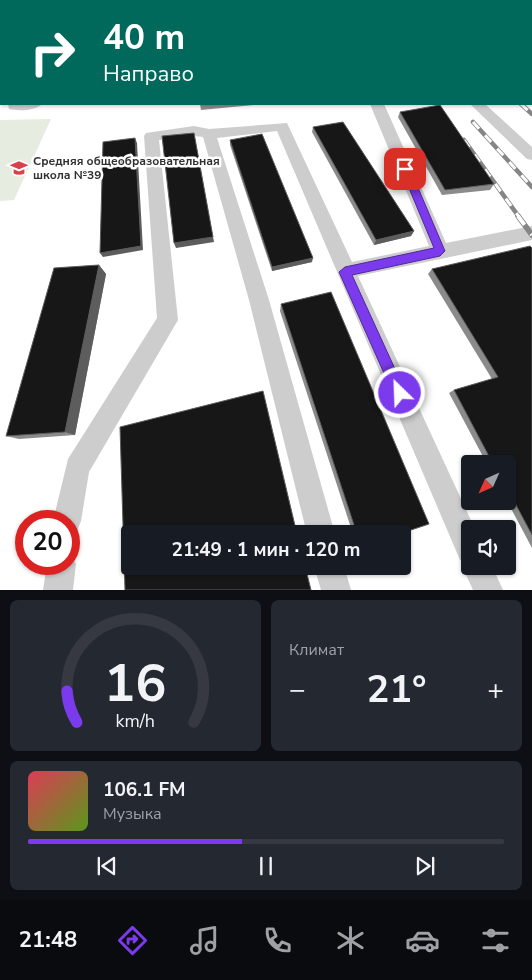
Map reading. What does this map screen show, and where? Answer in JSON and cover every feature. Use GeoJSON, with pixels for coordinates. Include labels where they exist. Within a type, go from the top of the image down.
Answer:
{"type":"FeatureCollection","features":[{"type":"Feature","properties":{"kind":"lane"},"geometry":{"type":"LineString","coordinates":[[15,105],[34,105]]}},
{"type":"Feature","properties":{"kind":"lane"},"geometry":{"type":"LineString","coordinates":[[377,105],[440,251]]}},
{"type":"Feature","properties":{"kind":"lane"},"geometry":{"type":"LineString","coordinates":[[478,105],[532,155]]}},
{"type":"Feature","properties":{"kind":"lane"},"geometry":{"type":"LineString","coordinates":[[70,510],[77,468],[168,320],[151,136],[194,131],[209,134],[282,126],[345,272],[461,530]]}},
{"type":"Feature","properties":{"kind":"lane"},"geometry":{"type":"LineString","coordinates":[[209,134],[259,300],[319,525]]}},
{"type":"Feature","properties":{"kind":"lane"},"geometry":{"type":"LineString","coordinates":[[345,272],[532,233]]}},
{"type":"Feature","properties":{"kind":"lane"},"geometry":{"type":"LineString","coordinates":[[58,590],[60,575]]}},
{"type":"Feature","properties":{"kind":"lane"},"geometry":{"type":"LineString","coordinates":[[332,575],[336,590]]}},
{"type":"Feature","properties":{"kind":"lane"},"geometry":{"type":"LineString","coordinates":[[481,575],[488,590]]}},
{"type":"Feature","properties":{"kind":"shaded area"},"geometry":{"type":"Polygon","coordinates":[[[51,119],[14,200],[0,201],[0,120],[51,119]]]}},
{"type":"Feature","properties":{"kind":"building"},"geometry":{"type":"Polygon","coordinates":[[[440,105],[494,184],[445,190],[400,112],[440,105]]]}},
{"type":"Feature","properties":{"kind":"building"},"geometry":{"type":"Polygon","coordinates":[[[343,122],[414,231],[376,240],[313,127],[343,122]]]}},
{"type":"Feature","properties":{"kind":"building"},"geometry":{"type":"Polygon","coordinates":[[[194,133],[213,237],[174,243],[162,136],[194,133]]]}},
{"type":"Feature","properties":{"kind":"building"},"geometry":{"type":"Polygon","coordinates":[[[262,134],[313,258],[272,267],[230,140],[262,134]]]}},
{"type":"Feature","properties":{"kind":"building"},"geometry":{"type":"Polygon","coordinates":[[[135,138],[141,246],[100,253],[103,142],[135,138]]]}},
{"type":"Feature","properties":{"kind":"building"},"geometry":{"type":"Polygon","coordinates":[[[530,246],[532,248],[532,535],[516,505],[516,455],[488,455],[454,390],[498,377],[432,269],[530,246]]]}},
{"type":"Feature","properties":{"kind":"building"},"geometry":{"type":"Polygon","coordinates":[[[99,265],[65,432],[6,436],[54,268],[99,265]]]}},
{"type":"Feature","properties":{"kind":"building"},"geometry":{"type":"Polygon","coordinates":[[[331,292],[429,524],[411,530],[411,525],[354,525],[281,304],[331,292]]]}},
{"type":"Feature","properties":{"kind":"building"},"geometry":{"type":"Polygon","coordinates":[[[263,391],[295,525],[123,525],[120,427],[263,391]]]}},
{"type":"Feature","properties":{"kind":"building"},"geometry":{"type":"Polygon","coordinates":[[[125,575],[307,575],[311,590],[125,590],[125,575]]]}},
{"type":"Feature","properties":{"kind":"railway"},"geometry":{"type":"LineString","coordinates":[[522,105],[532,114]]}},
{"type":"Feature","properties":{"kind":"railway"},"geometry":{"type":"LineString","coordinates":[[473,122],[532,187]]}},
{"type":"Feature","properties":{"kind":"railway"},"geometry":{"type":"LineString","coordinates":[[464,140],[519,217]]}},
{"type":"Feature","properties":{"kind":"railway"},"geometry":{"type":"LineString","coordinates":[[518,216],[532,235]]}},
{"type":"Feature","properties":{"kind":"place","name":"Средняя общеобразовательная школа №39"},"geometry":{"type":"Point","coordinates":[19,168]}},
{"type":"Feature","properties":{"kind":"route"},"geometry":{"type":"LineString","coordinates":[[400,393],[345,272],[440,251],[405,169]]}}]}
